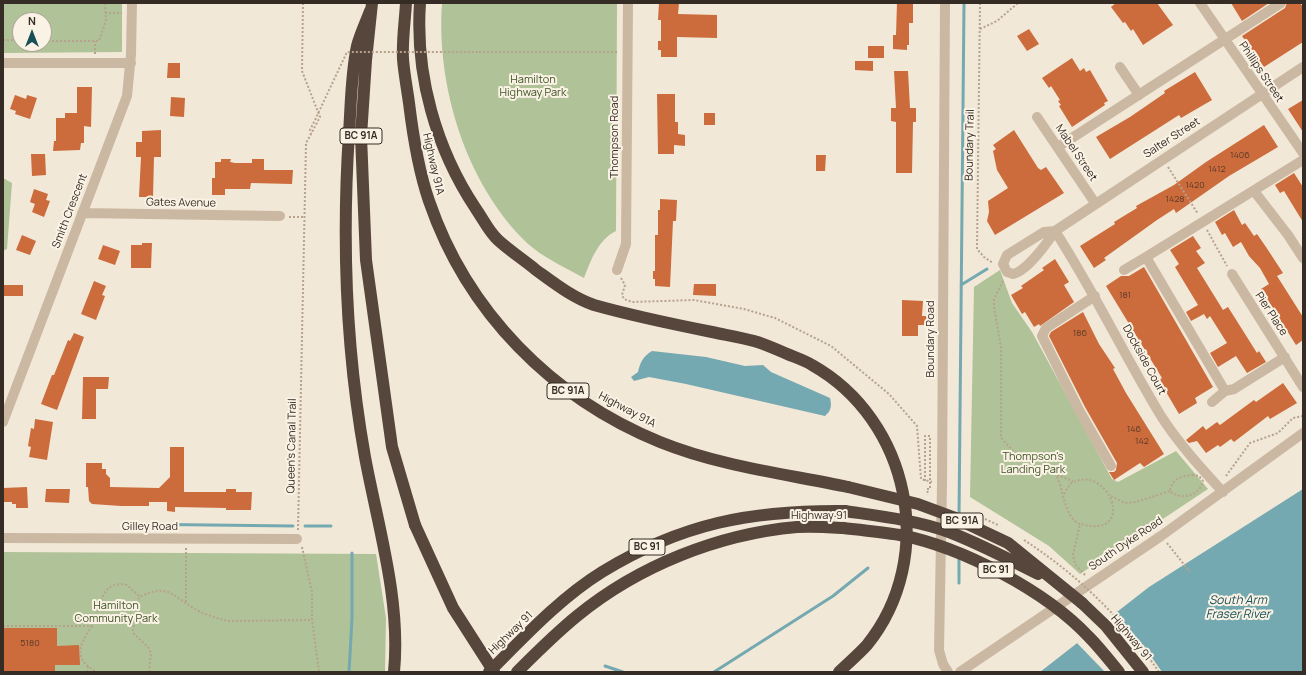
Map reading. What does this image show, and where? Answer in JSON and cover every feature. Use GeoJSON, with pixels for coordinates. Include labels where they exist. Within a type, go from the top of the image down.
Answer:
{"type":"FeatureCollection","features":[{"type":"Feature","properties":{"kind":"highway","name":"Highway 91A"},"geometry":{"type":"LineString","coordinates":[[406,3],[403,58],[414,143],[428,200],[449,251],[476,296],[517,347],[560,386],[606,416],[661,442],[715,459],[848,487],[918,504],[953,517],[1008,544],[1062,587]]}},
{"type":"Feature","properties":{"kind":"highway"},"geometry":{"type":"LineString","coordinates":[[420,3],[419,25],[422,65],[430,107],[442,146],[459,183],[496,239],[557,285],[590,304],[639,317],[755,341],[812,364],[839,383],[859,402],[879,430],[890,451],[903,487],[906,505],[906,548],[895,594],[886,614],[866,645],[839,672]]}},
{"type":"Feature","properties":{"kind":"highway"},"geometry":{"type":"LineString","coordinates":[[371,7],[357,45],[350,110],[346,169],[346,260],[352,358],[365,455],[391,589],[396,645],[394,672]]}},
{"type":"Feature","properties":{"kind":"highway","name":"BC 91A"},"geometry":{"type":"LineString","coordinates":[[371,7],[361,136],[366,260],[392,447],[415,525],[453,608],[494,672]]}},
{"type":"Feature","properties":{"kind":"highway","name":"Highway 91"},"geometry":{"type":"LineString","coordinates":[[489,672],[526,634],[566,599],[601,573],[651,545],[698,527],[745,516],[798,510],[845,511],[911,522],[949,532],[1002,555],[1062,587],[1082,603],[1106,626],[1143,672]]}},
{"type":"Feature","properties":{"kind":"highway","name":"Highway 91"},"geometry":{"type":"LineString","coordinates":[[517,672],[578,616],[612,591],[647,570],[696,549],[749,534],[797,527],[842,528],[913,539],[939,546],[992,568],[1041,598],[1066,616],[1089,637],[1119,672]]}},
{"type":"Feature","properties":{"kind":"street","name":"Thompson Road"},"geometry":{"type":"LineString","coordinates":[[617,270],[626,244],[628,3]]}},
{"type":"Feature","properties":{"kind":"street","name":"Boundary Road"},"geometry":{"type":"LineString","coordinates":[[945,3],[942,484],[939,650],[943,664],[948,672]]}},
{"type":"Feature","properties":{"kind":"street","name":"Phillips Street"},"geometry":{"type":"LineString","coordinates":[[1200,3],[1303,153]]}},
{"type":"Feature","properties":{"kind":"street"},"geometry":{"type":"LineString","coordinates":[[1058,147],[1281,3]]}},
{"type":"Feature","properties":{"kind":"street","name":"Smith Crescent"},"geometry":{"type":"LineString","coordinates":[[3,422],[127,96],[131,63],[132,8]]}},
{"type":"Feature","properties":{"kind":"street"},"geometry":{"type":"LineString","coordinates":[[3,63],[131,63]]}},
{"type":"Feature","properties":{"kind":"street"},"geometry":{"type":"LineString","coordinates":[[1120,66],[1139,95]]}},
{"type":"Feature","properties":{"kind":"street","name":"Salter Street"},"geometry":{"type":"LineString","coordinates":[[1055,231],[1044,232],[1007,255],[1003,264],[1007,272],[1017,273],[1045,245],[1055,231],[1303,66]]}},
{"type":"Feature","properties":{"kind":"street","name":"Mabel Street"},"geometry":{"type":"LineString","coordinates":[[1037,117],[1095,203]]}},
{"type":"Feature","properties":{"kind":"street"},"geometry":{"type":"LineString","coordinates":[[1124,270],[1303,160]]}},
{"type":"Feature","properties":{"kind":"street"},"geometry":{"type":"LineString","coordinates":[[1254,191],[1288,235],[1303,258]]}},
{"type":"Feature","properties":{"kind":"street","name":"Gates Avenue"},"geometry":{"type":"LineString","coordinates":[[82,213],[280,216]]}},
{"type":"Feature","properties":{"kind":"street","name":"Dockside Court"},"geometry":{"type":"LineString","coordinates":[[1055,231],[1095,296],[1162,417],[1192,459],[1223,492]]}},
{"type":"Feature","properties":{"kind":"street"},"geometry":{"type":"LineString","coordinates":[[1146,257],[1225,390]]}},
{"type":"Feature","properties":{"kind":"street","name":"Pier Place"},"geometry":{"type":"LineString","coordinates":[[1232,274],[1303,387]]}},
{"type":"Feature","properties":{"kind":"street"},"geometry":{"type":"LineString","coordinates":[[1095,296],[1046,328],[1042,336],[1079,410],[1111,466]]}},
{"type":"Feature","properties":{"kind":"street"},"geometry":{"type":"LineString","coordinates":[[1212,402],[1225,390],[1234,389],[1285,357]]}},
{"type":"Feature","properties":{"kind":"street","name":"South Dyke Road"},"geometry":{"type":"LineString","coordinates":[[960,672],[1161,536],[1303,433]]}},
{"type":"Feature","properties":{"kind":"street","name":"Gilley Road"},"geometry":{"type":"LineString","coordinates":[[3,538],[297,539]]}},
{"type":"Feature","properties":{"kind":"path"},"geometry":{"type":"LineString","coordinates":[[52,40],[99,41],[106,20],[105,3]]}},
{"type":"Feature","properties":{"kind":"path","name":"Queen's Canal Trail"},"geometry":{"type":"LineString","coordinates":[[303,3],[302,71],[320,117],[306,143],[297,539],[302,547],[312,592],[312,620],[320,672]]}},
{"type":"Feature","properties":{"kind":"path","name":"Boundary Trail"},"geometry":{"type":"LineString","coordinates":[[980,3],[977,249],[984,256],[1007,272]]}},
{"type":"Feature","properties":{"kind":"path"},"geometry":{"type":"LineString","coordinates":[[980,29],[997,20],[1018,3]]}},
{"type":"Feature","properties":{"kind":"path"},"geometry":{"type":"LineString","coordinates":[[105,13],[132,8]]}},
{"type":"Feature","properties":{"kind":"path","name":"Queen's Canal Trail"},"geometry":{"type":"LineString","coordinates":[[311,134],[310,130],[347,52],[627,52]]}},
{"type":"Feature","properties":{"kind":"path"},"geometry":{"type":"LineString","coordinates":[[280,216],[305,217]]}},
{"type":"Feature","properties":{"kind":"path"},"geometry":{"type":"LineString","coordinates":[[1007,272],[994,299],[1001,347],[1000,438],[1018,456],[1044,460],[1056,475],[1064,494],[1068,513],[1076,522],[1080,524],[1097,526],[1105,524],[1113,512],[1111,496]]}},
{"type":"Feature","properties":{"kind":"path"},"geometry":{"type":"LineString","coordinates":[[1224,480],[1250,443],[1278,433],[1294,418],[1303,416]]}},
{"type":"Feature","properties":{"kind":"path"},"geometry":{"type":"LineString","coordinates":[[926,481],[925,436],[930,436],[930,489],[927,489],[927,495]]}},
{"type":"Feature","properties":{"kind":"path"},"geometry":{"type":"LineString","coordinates":[[1056,475],[1075,481]]}},
{"type":"Feature","properties":{"kind":"path"},"geometry":{"type":"LineString","coordinates":[[1184,476],[1199,476],[1203,481],[1202,486],[1191,495],[1175,495],[1170,491],[1171,485],[1175,480],[1184,476]]}},
{"type":"Feature","properties":{"kind":"path"},"geometry":{"type":"LineString","coordinates":[[1064,494],[1070,484],[1075,481],[1082,480],[1094,482],[1111,496],[1125,503],[1136,502],[1170,491]]}},
{"type":"Feature","properties":{"kind":"path"},"geometry":{"type":"LineString","coordinates":[[1080,524],[1073,555],[1075,564],[1090,583]]}},
{"type":"Feature","properties":{"kind":"path"},"geometry":{"type":"LineString","coordinates":[[1161,536],[1190,572]]}},
{"type":"Feature","properties":{"kind":"path"},"geometry":{"type":"LineString","coordinates":[[186,603],[187,539]]}},
{"type":"Feature","properties":{"kind":"path"},"geometry":{"type":"LineString","coordinates":[[97,672],[88,666],[80,656],[80,644],[92,626],[107,588],[113,584],[127,585],[139,597]]}},
{"type":"Feature","properties":{"kind":"path"},"geometry":{"type":"LineString","coordinates":[[139,597],[156,590],[164,590],[207,615],[228,621],[312,620]]}},
{"type":"Feature","properties":{"kind":"path"},"geometry":{"type":"LineString","coordinates":[[139,597],[133,630],[134,634],[148,646],[151,653],[149,672]]}},
{"type":"Feature","properties":{"kind":"path"},"geometry":{"type":"LineString","coordinates":[[3,626],[92,626]]}},
{"type":"Feature","properties":{"kind":"path"},"geometry":{"type":"LineString","coordinates":[[87,672],[88,666]]}},
{"type":"Feature","properties":{"kind":"green space"},"geometry":{"type":"Polygon","coordinates":[[[3,3],[122,3],[122,52],[3,53],[3,3]]]}},
{"type":"Feature","properties":{"kind":"green space","name":"Hamilton Highway Park"},"geometry":{"type":"Polygon","coordinates":[[[442,3],[617,3],[616,231],[600,245],[592,258],[584,278],[547,258],[527,243],[506,219],[487,192],[472,163],[459,132],[450,100],[444,67],[441,35],[442,3]]]}},
{"type":"Feature","properties":{"kind":"green space"},"geometry":{"type":"Polygon","coordinates":[[[3,178],[12,183],[7,249],[3,251],[3,178]]]}},
{"type":"Feature","properties":{"kind":"green space","name":"Thompson's Landing Park"},"geometry":{"type":"Polygon","coordinates":[[[1000,270],[1012,303],[1032,332],[1112,479],[1118,482],[1176,451],[1208,489],[1080,574],[1049,546],[970,497],[974,287],[1000,270]]]}},
{"type":"Feature","properties":{"kind":"green space","name":"Hamilton Community Park"},"geometry":{"type":"Polygon","coordinates":[[[3,552],[376,554],[386,618],[385,672],[3,672],[3,552]]]}},
{"type":"Feature","properties":{"kind":"water"},"geometry":{"type":"Polygon","coordinates":[[[652,351],[706,357],[745,366],[763,365],[771,372],[830,398],[831,403],[829,412],[825,416],[649,377],[634,381],[631,377],[638,372],[642,360],[652,351]]]}},
{"type":"Feature","properties":{"kind":"water","name":"South Arm Fraser River"},"geometry":{"type":"Polygon","coordinates":[[[1303,489],[1303,672],[1040,672],[1149,587],[1303,489]]]}},
{"type":"Feature","properties":{"kind":"pier"},"geometry":{"type":"Polygon","coordinates":[[[1114,612],[1146,649],[1162,672],[1105,672],[1076,642],[1114,612]]]}},
{"type":"Feature","properties":{"kind":"building"},"geometry":{"type":"Polygon","coordinates":[[[659,3],[679,3],[678,14],[717,15],[717,38],[677,37],[677,57],[661,57],[661,50],[658,50],[658,41],[661,41],[661,20],[658,20],[659,3]]]}},
{"type":"Feature","properties":{"kind":"building"},"geometry":{"type":"Polygon","coordinates":[[[897,3],[913,3],[913,23],[909,23],[909,45],[907,45],[907,50],[893,49],[893,35],[896,35],[897,3]]]}},
{"type":"Feature","properties":{"kind":"building"},"geometry":{"type":"Polygon","coordinates":[[[1116,3],[1157,3],[1173,25],[1143,45],[1133,29],[1131,31],[1125,22],[1123,23],[1111,7],[1116,3]]]}},
{"type":"Feature","properties":{"kind":"building"},"geometry":{"type":"Polygon","coordinates":[[[1231,3],[1269,3],[1242,21],[1231,3]]]}},
{"type":"Feature","properties":{"kind":"building"},"geometry":{"type":"Polygon","coordinates":[[[1287,3],[1300,3],[1303,7],[1303,42],[1264,67],[1242,36],[1285,8],[1287,3]]]}},
{"type":"Feature","properties":{"kind":"building"},"geometry":{"type":"Polygon","coordinates":[[[1029,29],[1039,44],[1027,51],[1017,36],[1029,29]]]}},
{"type":"Feature","properties":{"kind":"building"},"geometry":{"type":"Polygon","coordinates":[[[868,46],[884,46],[884,58],[868,58],[868,46]]]}},
{"type":"Feature","properties":{"kind":"building"},"geometry":{"type":"Polygon","coordinates":[[[1072,58],[1080,71],[1084,68],[1086,72],[1090,70],[1108,101],[1104,103],[1105,105],[1072,127],[1059,106],[1061,105],[1058,101],[1060,100],[1051,86],[1049,88],[1042,78],[1072,58]]]}},
{"type":"Feature","properties":{"kind":"building"},"geometry":{"type":"Polygon","coordinates":[[[855,61],[873,61],[873,71],[855,70],[855,61]]]}},
{"type":"Feature","properties":{"kind":"building"},"geometry":{"type":"Polygon","coordinates":[[[168,63],[180,63],[180,78],[167,78],[168,63]]]}},
{"type":"Feature","properties":{"kind":"building"},"geometry":{"type":"Polygon","coordinates":[[[894,71],[908,71],[910,108],[916,108],[916,122],[913,122],[912,173],[896,173],[896,122],[891,121],[891,108],[896,108],[894,71]]]}},
{"type":"Feature","properties":{"kind":"building"},"geometry":{"type":"Polygon","coordinates":[[[1195,72],[1212,100],[1181,118],[1179,115],[1110,159],[1096,137],[1130,117],[1165,93],[1164,91],[1195,72]]]}},
{"type":"Feature","properties":{"kind":"building"},"geometry":{"type":"Polygon","coordinates":[[[77,87],[92,87],[91,127],[84,126],[84,143],[81,143],[80,150],[53,151],[54,141],[56,141],[56,118],[65,118],[65,113],[77,113],[77,87]]]}},
{"type":"Feature","properties":{"kind":"building"},"geometry":{"type":"Polygon","coordinates":[[[657,94],[675,94],[675,122],[678,122],[678,134],[685,135],[685,146],[674,145],[674,154],[658,154],[657,94]]]}},
{"type":"Feature","properties":{"kind":"building"},"geometry":{"type":"Polygon","coordinates":[[[15,95],[26,99],[27,95],[37,98],[30,119],[15,114],[16,111],[10,109],[15,95]]]}},
{"type":"Feature","properties":{"kind":"building"},"geometry":{"type":"Polygon","coordinates":[[[171,97],[185,98],[184,117],[170,116],[171,97]]]}},
{"type":"Feature","properties":{"kind":"building"},"geometry":{"type":"Polygon","coordinates":[[[1303,100],[1303,132],[1288,109],[1303,100]]]}},
{"type":"Feature","properties":{"kind":"building"},"geometry":{"type":"Polygon","coordinates":[[[704,113],[715,113],[715,125],[704,125],[704,113]]]}},
{"type":"Feature","properties":{"kind":"building"},"geometry":{"type":"Polygon","coordinates":[[[1264,125],[1278,147],[1229,176],[1176,213],[1174,209],[1157,220],[1104,258],[1106,260],[1094,268],[1080,246],[1115,224],[1114,222],[1137,208],[1136,206],[1174,185],[1206,162],[1264,125]]]}},
{"type":"Feature","properties":{"kind":"building"},"geometry":{"type":"Polygon","coordinates":[[[161,130],[161,157],[154,157],[153,197],[139,197],[141,157],[136,157],[136,142],[142,142],[142,131],[161,130]]]}},
{"type":"Feature","properties":{"kind":"building"},"geometry":{"type":"Polygon","coordinates":[[[1014,130],[1038,168],[1041,170],[1046,167],[1064,193],[995,235],[987,221],[989,212],[988,201],[1008,188],[997,170],[993,151],[996,149],[993,145],[1014,130]]]}},
{"type":"Feature","properties":{"kind":"building"},"geometry":{"type":"Polygon","coordinates":[[[31,154],[45,154],[46,175],[32,176],[31,154]]]}},
{"type":"Feature","properties":{"kind":"building"},"geometry":{"type":"Polygon","coordinates":[[[816,155],[826,155],[825,171],[816,171],[816,155]]]}},
{"type":"Feature","properties":{"kind":"building"},"geometry":{"type":"Polygon","coordinates":[[[221,159],[231,159],[230,162],[235,163],[252,163],[252,159],[264,159],[264,170],[293,170],[292,184],[251,183],[250,189],[225,189],[225,195],[212,195],[212,178],[215,178],[215,162],[221,162],[221,159]]]}},
{"type":"Feature","properties":{"kind":"building"},"geometry":{"type":"Polygon","coordinates":[[[1294,173],[1303,187],[1303,222],[1284,191],[1280,193],[1275,185],[1294,173]]]}},
{"type":"Feature","properties":{"kind":"building"},"geometry":{"type":"Polygon","coordinates":[[[34,189],[48,194],[46,200],[50,201],[44,217],[32,212],[35,204],[30,202],[34,189]]]}},
{"type":"Feature","properties":{"kind":"building"},"geometry":{"type":"Polygon","coordinates":[[[660,199],[677,200],[676,221],[673,221],[670,287],[655,286],[655,279],[653,279],[653,271],[655,271],[655,235],[658,235],[658,210],[660,210],[660,199]]]}},
{"type":"Feature","properties":{"kind":"building"},"geometry":{"type":"Polygon","coordinates":[[[1234,210],[1242,225],[1245,223],[1254,236],[1257,234],[1283,273],[1277,276],[1303,317],[1303,340],[1296,345],[1261,289],[1269,284],[1260,268],[1249,256],[1241,242],[1233,247],[1225,233],[1222,235],[1215,222],[1234,210]]]}},
{"type":"Feature","properties":{"kind":"building"},"geometry":{"type":"Polygon","coordinates":[[[22,235],[36,241],[30,255],[16,250],[22,235]]]}},
{"type":"Feature","properties":{"kind":"building"},"geometry":{"type":"Polygon","coordinates":[[[1193,236],[1201,248],[1196,251],[1205,263],[1197,268],[1223,310],[1228,307],[1257,353],[1259,351],[1266,362],[1247,373],[1236,356],[1218,367],[1210,353],[1227,343],[1210,316],[1207,319],[1204,314],[1191,321],[1186,312],[1198,305],[1175,267],[1179,264],[1170,250],[1193,236]]]}},
{"type":"Feature","properties":{"kind":"building"},"geometry":{"type":"Polygon","coordinates":[[[142,243],[152,243],[151,268],[131,268],[131,245],[142,245],[142,243]]]}},
{"type":"Feature","properties":{"kind":"building"},"geometry":{"type":"Polygon","coordinates":[[[103,245],[120,251],[115,265],[98,259],[103,245]]]}},
{"type":"Feature","properties":{"kind":"building"},"geometry":{"type":"Polygon","coordinates":[[[1055,259],[1069,282],[1064,285],[1074,302],[1040,326],[1039,324],[1034,327],[1025,312],[1022,314],[1011,295],[1023,288],[1021,286],[1044,270],[1042,268],[1055,259]]]}},
{"type":"Feature","properties":{"kind":"building"},"geometry":{"type":"Polygon","coordinates":[[[1144,267],[1213,387],[1195,398],[1197,403],[1179,414],[1159,380],[1162,378],[1106,286],[1121,276],[1129,276],[1144,267]]]}},
{"type":"Feature","properties":{"kind":"building"},"geometry":{"type":"Polygon","coordinates":[[[94,281],[106,286],[102,295],[105,296],[96,320],[81,314],[94,281]]]}},
{"type":"Feature","properties":{"kind":"building"},"geometry":{"type":"Polygon","coordinates":[[[694,284],[716,284],[716,296],[693,295],[694,284]]]}},
{"type":"Feature","properties":{"kind":"building"},"geometry":{"type":"Polygon","coordinates":[[[3,285],[23,285],[23,296],[3,296],[3,285]]]}},
{"type":"Feature","properties":{"kind":"building"},"geometry":{"type":"Polygon","coordinates":[[[902,300],[923,301],[922,316],[927,316],[927,325],[918,325],[918,336],[902,336],[902,300]]]}},
{"type":"Feature","properties":{"kind":"building"},"geometry":{"type":"Polygon","coordinates":[[[1083,312],[1099,344],[1115,368],[1113,369],[1126,393],[1164,454],[1144,467],[1140,463],[1114,480],[1109,472],[1114,472],[1116,470],[1117,463],[1085,407],[1049,336],[1051,332],[1083,312]]]}},
{"type":"Feature","properties":{"kind":"building"},"geometry":{"type":"Polygon","coordinates":[[[74,333],[84,337],[57,410],[41,404],[68,340],[70,341],[74,333]]]}},
{"type":"Feature","properties":{"kind":"building"},"geometry":{"type":"Polygon","coordinates":[[[83,377],[109,377],[108,389],[96,389],[96,419],[82,419],[83,377]]]}},
{"type":"Feature","properties":{"kind":"building"},"geometry":{"type":"Polygon","coordinates":[[[1283,383],[1297,403],[1270,419],[1268,416],[1234,442],[1231,439],[1220,447],[1218,445],[1206,453],[1197,441],[1189,443],[1186,440],[1203,426],[1206,430],[1217,422],[1220,425],[1254,400],[1256,402],[1283,383]]]}},
{"type":"Feature","properties":{"kind":"building"},"geometry":{"type":"Polygon","coordinates":[[[35,419],[53,422],[47,460],[29,457],[31,447],[28,446],[31,428],[34,429],[35,419]]]}},
{"type":"Feature","properties":{"kind":"building"},"geometry":{"type":"Polygon","coordinates":[[[170,447],[184,447],[184,492],[226,492],[226,489],[236,489],[236,492],[252,492],[251,510],[175,507],[175,512],[167,511],[167,502],[149,502],[149,506],[121,506],[92,504],[89,501],[88,487],[86,487],[86,463],[102,463],[102,469],[106,469],[106,474],[110,478],[110,487],[159,488],[170,477],[170,447]]]}},
{"type":"Feature","properties":{"kind":"building"},"geometry":{"type":"Polygon","coordinates":[[[27,487],[28,508],[16,508],[16,504],[12,504],[12,502],[3,502],[3,488],[27,487]]]}},
{"type":"Feature","properties":{"kind":"building"},"geometry":{"type":"Polygon","coordinates":[[[46,489],[70,489],[69,503],[45,502],[46,489]]]}},
{"type":"Feature","properties":{"kind":"building"},"geometry":{"type":"Polygon","coordinates":[[[3,628],[57,628],[57,646],[79,645],[80,665],[55,665],[55,672],[3,672],[3,628]]]}},
{"type":"Feature","properties":{"kind":"waterway"},"geometry":{"type":"LineString","coordinates":[[959,517],[964,3]]}},
{"type":"Feature","properties":{"kind":"waterway"},"geometry":{"type":"LineString","coordinates":[[961,285],[987,269]]}},
{"type":"Feature","properties":{"kind":"waterway"},"geometry":{"type":"LineString","coordinates":[[126,524],[293,526]]}},
{"type":"Feature","properties":{"kind":"waterway"},"geometry":{"type":"LineString","coordinates":[[305,526],[331,526]]}},
{"type":"Feature","properties":{"kind":"waterway"},"geometry":{"type":"LineString","coordinates":[[349,672],[352,619],[352,553]]}},
{"type":"Feature","properties":{"kind":"waterway"},"geometry":{"type":"LineString","coordinates":[[959,557],[959,583]]}},
{"type":"Feature","properties":{"kind":"waterway"},"geometry":{"type":"LineString","coordinates":[[714,672],[833,596],[868,568]]}},
{"type":"Feature","properties":{"kind":"waterway"},"geometry":{"type":"LineString","coordinates":[[605,666],[623,672]]}}]}
